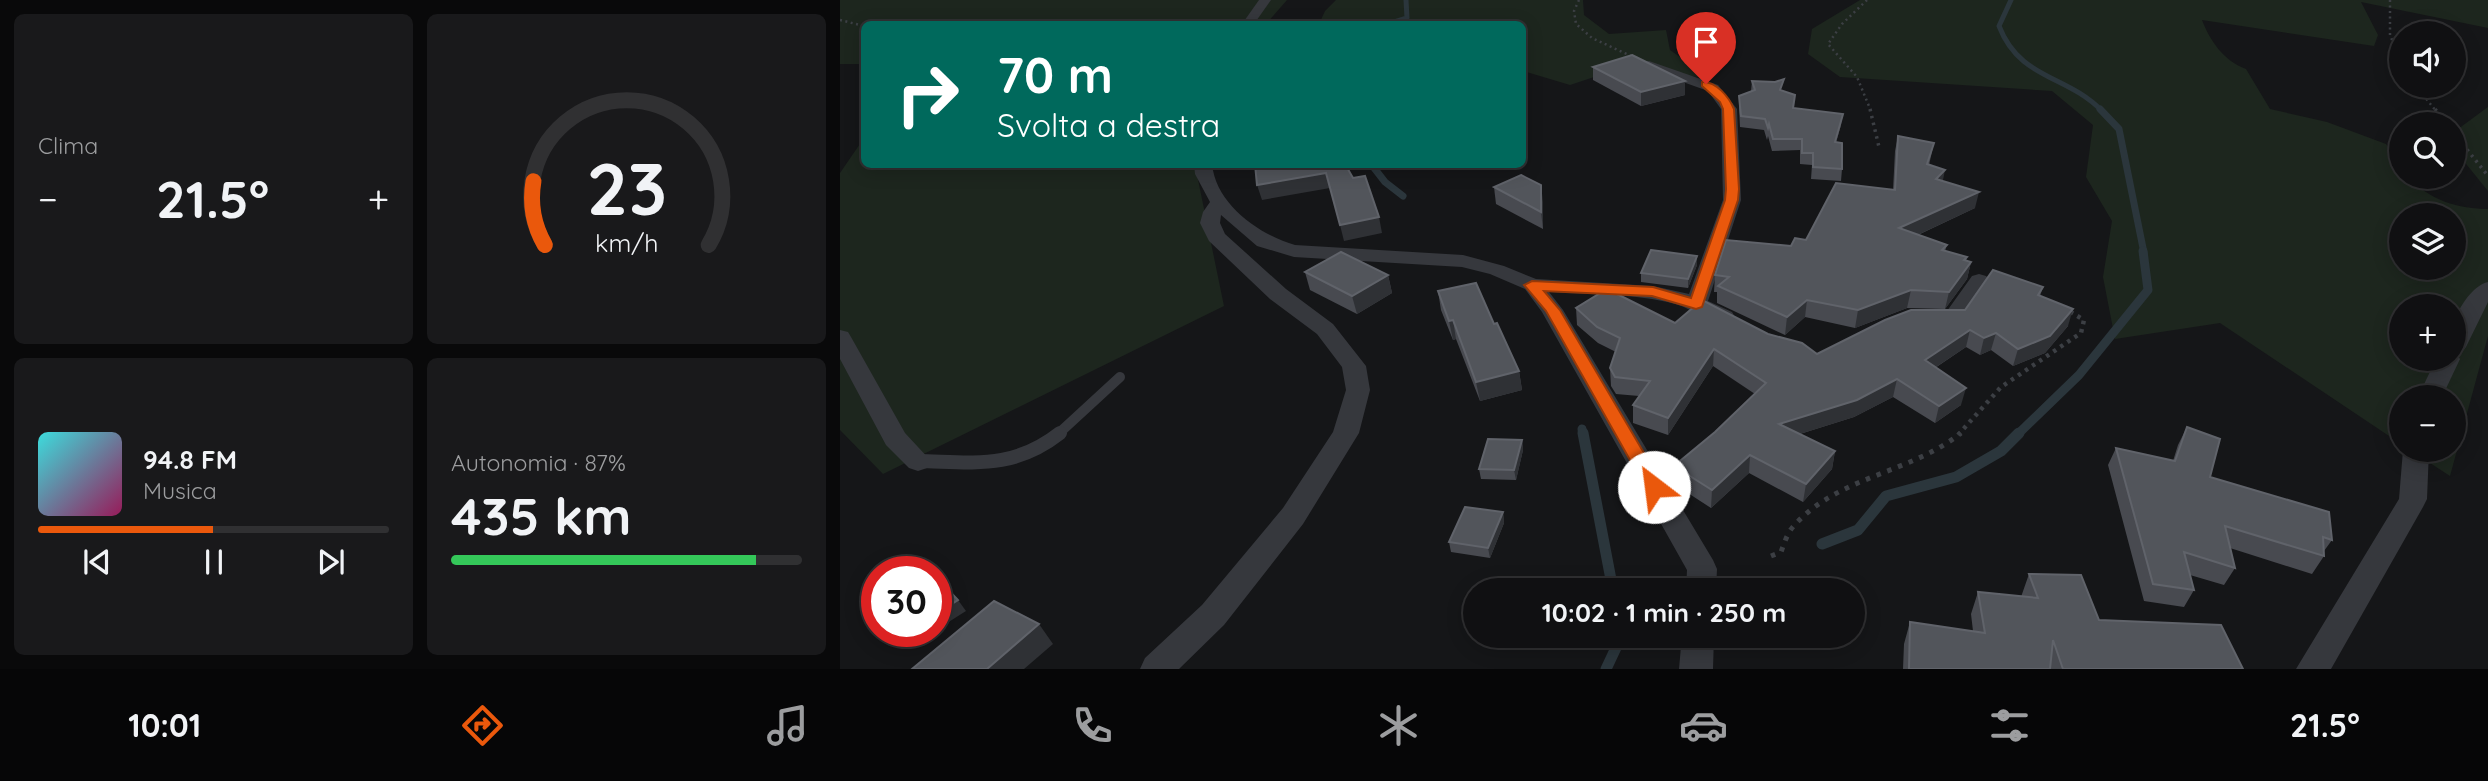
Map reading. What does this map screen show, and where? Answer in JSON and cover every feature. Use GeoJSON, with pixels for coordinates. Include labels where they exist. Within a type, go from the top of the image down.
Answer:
{"type":"FeatureCollection","features":[{"type":"Feature","properties":{"kind":"street"},"geometry":{"type":"LineString","coordinates":[[1250,21],[1265,0]]}},
{"type":"Feature","properties":{"kind":"street"},"geometry":{"type":"LineString","coordinates":[[1649,65],[1713,88],[1729,109],[1732,200],[1696,304]]}},
{"type":"Feature","properties":{"kind":"street"},"geometry":{"type":"LineString","coordinates":[[1204,168],[1220,203],[1243,226],[1264,242],[1294,251],[1463,261],[1497,270],[1532,285],[1653,292],[1696,304],[1746,328]]}},
{"type":"Feature","properties":{"kind":"street"},"geometry":{"type":"LineString","coordinates":[[1157,669],[1213,615],[1293,516],[1346,433],[1358,390],[1354,366],[1325,329],[1278,294],[1216,237],[1210,223],[1212,212],[1220,203]]}},
{"type":"Feature","properties":{"kind":"street"},"geometry":{"type":"LineString","coordinates":[[1910,317],[1953,318],[1979,280]]}},
{"type":"Feature","properties":{"kind":"street"},"geometry":{"type":"LineString","coordinates":[[1532,285],[1552,310],[1702,569],[1702,578]]}},
{"type":"Feature","properties":{"kind":"street"},"geometry":{"type":"LineString","coordinates":[[2466,321],[2473,306],[2488,288]]}},
{"type":"Feature","properties":{"kind":"street"},"geometry":{"type":"LineString","coordinates":[[840,337],[895,439],[918,461]]}},
{"type":"Feature","properties":{"kind":"street"},"geometry":{"type":"LineString","coordinates":[[2313,669],[2413,499],[2415,462]]}},
{"type":"Feature","properties":{"kind":"street"},"geometry":{"type":"LineString","coordinates":[[1696,669],[1697,648]]}},
{"type":"Feature","properties":{"kind":"lane"},"geometry":{"type":"LineString","coordinates":[[918,461],[1003,461],[1032,453],[1056,436],[1120,377]]}},
{"type":"Feature","properties":{"kind":"path"},"geometry":{"type":"LineString","coordinates":[[1578,0],[1574,11],[1576,24],[1592,38],[1649,65]]}},
{"type":"Feature","properties":{"kind":"path"},"geometry":{"type":"LineString","coordinates":[[1867,0],[1842,24],[1828,44],[1831,50],[1848,64],[1861,85],[1879,147]]}},
{"type":"Feature","properties":{"kind":"path"},"geometry":{"type":"LineString","coordinates":[[2390,0],[2390,21]]}},
{"type":"Feature","properties":{"kind":"path"},"geometry":{"type":"LineString","coordinates":[[840,20],[861,25]]}},
{"type":"Feature","properties":{"kind":"path"},"geometry":{"type":"LineString","coordinates":[[2426,98],[2437,112]]}},
{"type":"Feature","properties":{"kind":"path"},"geometry":{"type":"LineString","coordinates":[[2466,148],[2488,176]]}},
{"type":"Feature","properties":{"kind":"path"},"geometry":{"type":"LineString","coordinates":[[1771,556],[1781,552],[1791,529],[1828,496],[1942,448],[1961,433],[2001,387],[2075,339],[2084,328],[2084,320],[2062,308]]}},
{"type":"Feature","properties":{"kind":"shaded area"},"geometry":{"type":"Polygon","coordinates":[[[840,0],[1287,0],[1269,21],[861,21],[861,64],[840,64],[840,0]]]}},
{"type":"Feature","properties":{"kind":"shaded area"},"geometry":{"type":"Polygon","coordinates":[[[1336,0],[1583,0],[1584,15],[1609,34],[1666,30],[1670,50],[1710,78],[1615,70],[1570,85],[1526,72],[1526,21],[1320,21],[1325,11],[1336,0]]]}},
{"type":"Feature","properties":{"kind":"shaded area"},"geometry":{"type":"Polygon","coordinates":[[[1860,0],[2488,0],[2488,28],[2466,23],[2466,21],[2454,21],[2361,2],[2378,35],[2374,46],[2202,20],[2219,49],[2231,61],[2246,69],[2270,109],[2327,122],[2386,144],[2389,148],[2389,189],[2422,189],[2448,203],[2389,203],[2389,280],[2466,280],[2466,207],[2488,209],[2488,336],[2466,417],[2466,385],[2389,385],[2389,436],[2220,323],[2115,339],[2103,277],[2112,221],[2086,177],[2093,125],[2052,91],[1840,77],[1808,54],[1812,29],[1860,0]]]}},
{"type":"Feature","properties":{"kind":"shaded area"},"geometry":{"type":"Polygon","coordinates":[[[2488,107],[2488,191],[2466,164],[2466,123],[2488,107]]]}},
{"type":"Feature","properties":{"kind":"shaded area"},"geometry":{"type":"Polygon","coordinates":[[[861,142],[861,168],[1196,168],[1224,306],[883,474],[840,430],[840,173],[861,142]]]}},
{"type":"Feature","properties":{"kind":"shaded area"},"geometry":{"type":"Polygon","coordinates":[[[2428,462],[2454,462],[2450,476],[2428,462]]]}},
{"type":"Feature","properties":{"kind":"building"},"geometry":{"type":"Polygon","coordinates":[[[1632,55],[1685,81],[1641,92],[1593,67],[1632,55]]]}},
{"type":"Feature","properties":{"kind":"building"},"geometry":{"type":"Polygon","coordinates":[[[1784,79],[1780,90],[1795,95],[1793,108],[1843,114],[1835,142],[1842,143],[1842,169],[1813,167],[1813,153],[1802,153],[1802,139],[1773,139],[1765,119],[1741,116],[1739,96],[1755,90],[1752,81],[1775,82],[1784,79]]]}},
{"type":"Feature","properties":{"kind":"building"},"geometry":{"type":"Polygon","coordinates":[[[1898,136],[1934,143],[1927,164],[1945,170],[1936,179],[1979,192],[1899,228],[1947,245],[1942,250],[1967,257],[1964,260],[1971,262],[1949,292],[1911,290],[1858,310],[1807,300],[1787,317],[1718,286],[1729,277],[1715,275],[1726,240],[1791,246],[1795,238],[1806,240],[1836,183],[1895,190],[1898,136]]]}},
{"type":"Feature","properties":{"kind":"building"},"geometry":{"type":"Polygon","coordinates":[[[1255,168],[1347,168],[1353,178],[1365,176],[1379,217],[1340,225],[1326,173],[1257,185],[1255,168]]]}},
{"type":"Feature","properties":{"kind":"building"},"geometry":{"type":"Polygon","coordinates":[[[1521,175],[1541,185],[1541,212],[1494,187],[1521,175]]]}},
{"type":"Feature","properties":{"kind":"building"},"geometry":{"type":"Polygon","coordinates":[[[1651,250],[1697,256],[1688,279],[1641,273],[1651,250]]]}},
{"type":"Feature","properties":{"kind":"building"},"geometry":{"type":"Polygon","coordinates":[[[1341,252],[1388,275],[1352,296],[1305,272],[1341,252]]]}},
{"type":"Feature","properties":{"kind":"building"},"geometry":{"type":"Polygon","coordinates":[[[1993,270],[2043,287],[2038,295],[2073,309],[2050,336],[2018,349],[1996,333],[1984,338],[1970,330],[1925,360],[1966,388],[1939,406],[1897,379],[1857,400],[1779,424],[1835,451],[1806,484],[1750,455],[1712,490],[1674,466],[1715,432],[1766,383],[1714,349],[1668,418],[1633,405],[1650,381],[1615,377],[1610,368],[1620,338],[1597,327],[1576,308],[1607,289],[1675,323],[1702,300],[1768,334],[1802,343],[1817,354],[1911,310],[1965,310],[1993,270]]]}},
{"type":"Feature","properties":{"kind":"building"},"geometry":{"type":"Polygon","coordinates":[[[1476,283],[1519,371],[1476,382],[1453,320],[1449,321],[1438,291],[1476,283]]]}},
{"type":"Feature","properties":{"kind":"building"},"geometry":{"type":"Polygon","coordinates":[[[2187,427],[2220,439],[2210,477],[2329,512],[2332,540],[2323,537],[2324,556],[2225,526],[2235,568],[2184,552],[2194,590],[2153,584],[2116,448],[2175,461],[2187,427]]]}},
{"type":"Feature","properties":{"kind":"building"},"geometry":{"type":"Polygon","coordinates":[[[1488,439],[1522,440],[1514,470],[1479,469],[1488,439]]]}},
{"type":"Feature","properties":{"kind":"building"},"geometry":{"type":"Polygon","coordinates":[[[1465,507],[1503,512],[1488,548],[1449,542],[1465,507]]]}},
{"type":"Feature","properties":{"kind":"building"},"geometry":{"type":"Polygon","coordinates":[[[2029,574],[2081,575],[2099,620],[2221,625],[2243,669],[2063,669],[2053,640],[2050,669],[1909,669],[1910,622],[1985,633],[1978,592],[2038,598],[2029,574]]]}},
{"type":"Feature","properties":{"kind":"building"},"geometry":{"type":"Polygon","coordinates":[[[994,601],[1039,624],[987,669],[912,669],[939,647],[952,647],[952,636],[994,601]]]}},
{"type":"Feature","properties":{"kind":"waterway"},"geometry":{"type":"LineString","coordinates":[[1398,21],[1407,18],[1406,0]]}},
{"type":"Feature","properties":{"kind":"waterway"},"geometry":{"type":"LineString","coordinates":[[2011,0],[1999,26],[2008,44],[2031,67],[2074,90],[2101,111]]}},
{"type":"Feature","properties":{"kind":"waterway"},"geometry":{"type":"LineString","coordinates":[[2101,111],[2119,129],[2144,253]]}},
{"type":"Feature","properties":{"kind":"waterway"},"geometry":{"type":"LineString","coordinates":[[1374,168],[1385,182],[1403,196]]}},
{"type":"Feature","properties":{"kind":"waterway"},"geometry":{"type":"LineString","coordinates":[[2017,435],[2079,375],[2148,290],[2143,251]]}},
{"type":"Feature","properties":{"kind":"waterway"},"geometry":{"type":"LineString","coordinates":[[1582,429],[1583,435]]}},
{"type":"Feature","properties":{"kind":"waterway"},"geometry":{"type":"LineString","coordinates":[[1583,433],[1611,578]]}},
{"type":"Feature","properties":{"kind":"waterway"},"geometry":{"type":"LineString","coordinates":[[1822,544],[1858,530],[1886,496],[1956,477],[2001,451],[2017,435]]}},
{"type":"Feature","properties":{"kind":"waterway"},"geometry":{"type":"LineString","coordinates":[[1606,669],[1616,648]]}},
{"type":"Feature","properties":{"kind":"route"},"geometry":{"type":"LineString","coordinates":[[1654,487],[1552,310],[1532,285],[1653,292],[1696,304],[1732,200],[1733,189],[1728,138],[1729,109],[1725,100],[1706,84]]}}]}
